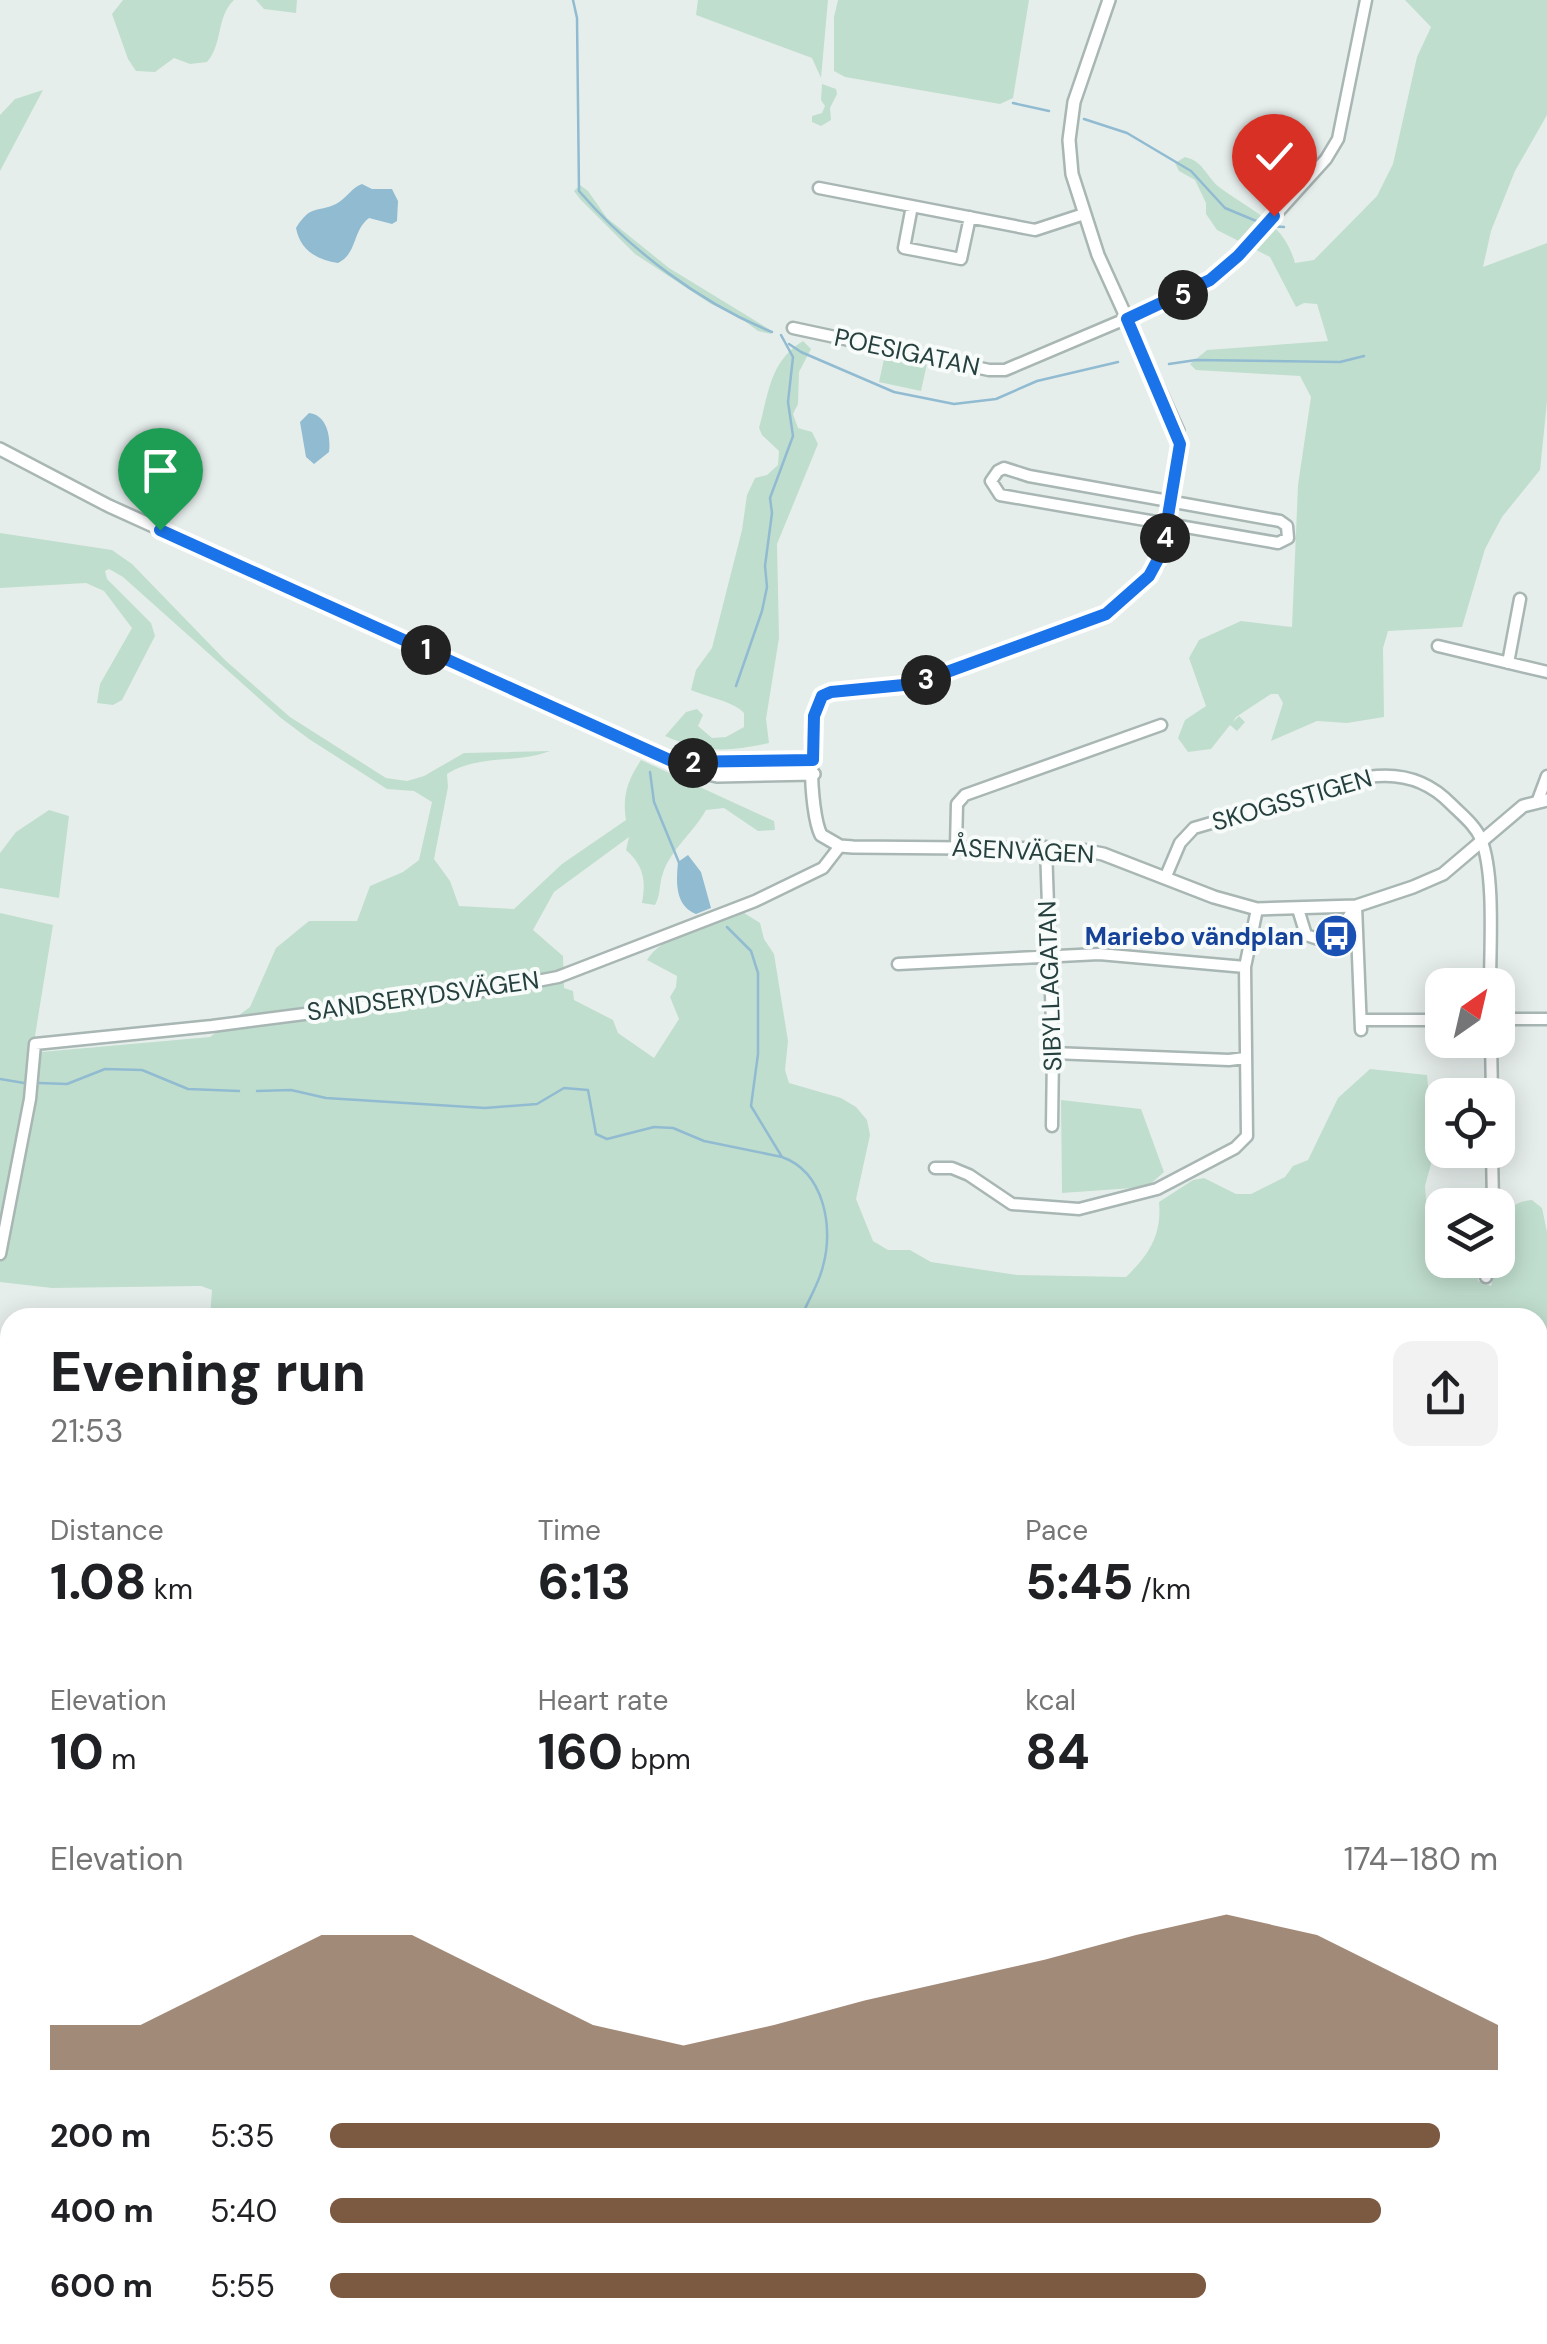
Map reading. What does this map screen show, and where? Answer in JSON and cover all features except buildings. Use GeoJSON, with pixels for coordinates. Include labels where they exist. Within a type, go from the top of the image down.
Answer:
{"type":"FeatureCollection","features":[{"type":"Feature","properties":{"kind":"street"},"geometry":{"type":"LineString","coordinates":[[840,846],[828,841],[817,825],[814,716],[822,696],[914,684],[1106,614],[1158,564],[1172,500],[1180,444],[1178,432],[1084,214],[1072,174],[1069,140],[1082,70],[1109,0]]}},
{"type":"Feature","properties":{"kind":"street","name":"POESIGATAN"},"geometry":{"type":"LineString","coordinates":[[793,328],[997,371],[1016,367],[1210,280],[1238,256],[1326,160],[1338,138],[1366,0]]}},
{"type":"Feature","properties":{"kind":"street"},"geometry":{"type":"LineString","coordinates":[[819,188],[1034,230],[1084,214]]}},
{"type":"Feature","properties":{"kind":"street"},"geometry":{"type":"LineString","coordinates":[[912,206],[904,248],[961,259],[970,217]]}},
{"type":"Feature","properties":{"kind":"street"},"geometry":{"type":"LineString","coordinates":[[0,448],[50,478],[128,515],[674,762],[717,776],[814,774]]}},
{"type":"Feature","properties":{"kind":"street"},"geometry":{"type":"LineString","coordinates":[[1011,469],[1029,476],[1172,500],[1280,521],[1290,534],[1278,543],[1000,496],[990,481],[998,471],[1011,469]]}},
{"type":"Feature","properties":{"kind":"street"},"geometry":{"type":"LineString","coordinates":[[1508,664],[1520,599]]}},
{"type":"Feature","properties":{"kind":"street"},"geometry":{"type":"LineString","coordinates":[[1438,646],[1547,672]]}},
{"type":"Feature","properties":{"kind":"street"},"geometry":{"type":"LineString","coordinates":[[956,847],[958,804],[966,795],[1160,725]]}},
{"type":"Feature","properties":{"kind":"street"},"geometry":{"type":"LineString","coordinates":[[674,762],[813,760]]}},
{"type":"Feature","properties":{"kind":"street","name":"SKOGSSTIGEN"},"geometry":{"type":"LineString","coordinates":[[1166,876],[1180,842],[1194,828],[1381,774],[1414,778],[1429,785],[1474,828],[1481,840]]}},
{"type":"Feature","properties":{"kind":"street"},"geometry":{"type":"LineString","coordinates":[[1542,800],[1547,776]]}},
{"type":"Feature","properties":{"kind":"street","name":"ÅSENVÄGEN"},"geometry":{"type":"LineString","coordinates":[[840,846],[1046,847],[1103,854],[1214,897],[1257,909],[1298,910],[1356,906],[1414,888],[1443,874],[1523,806],[1542,800]]}},
{"type":"Feature","properties":{"kind":"street"},"geometry":{"type":"LineString","coordinates":[[1481,840],[1487,862],[1490,968]]}},
{"type":"Feature","properties":{"kind":"street","name":"SANDSERYDSVÄGEN"},"geometry":{"type":"LineString","coordinates":[[0,1254],[30,1099],[34,1044],[212,1026],[490,990],[558,977],[769,894],[823,868],[840,846]]}},
{"type":"Feature","properties":{"kind":"street","name":"SIBYLLAGATAN"},"geometry":{"type":"LineString","coordinates":[[1046,847],[1052,1126]]}},
{"type":"Feature","properties":{"kind":"street"},"geometry":{"type":"LineString","coordinates":[[1298,910],[1306,935],[1324,941],[1336,936],[1356,906]]}},
{"type":"Feature","properties":{"kind":"street"},"geometry":{"type":"LineString","coordinates":[[1356,906],[1361,1025],[1425,1021]]}},
{"type":"Feature","properties":{"kind":"street"},"geometry":{"type":"LineString","coordinates":[[936,1168],[969,1174],[1012,1204],[1079,1208],[1133,1198],[1235,1148],[1247,1136],[1244,967],[1257,909]]}},
{"type":"Feature","properties":{"kind":"street"},"geometry":{"type":"LineString","coordinates":[[898,964],[1099,954],[1244,967]]}},
{"type":"Feature","properties":{"kind":"street"},"geometry":{"type":"LineString","coordinates":[[1515,1019],[1547,1019]]}},
{"type":"Feature","properties":{"kind":"street"},"geometry":{"type":"LineString","coordinates":[[1053,1053],[1245,1058]]}},
{"type":"Feature","properties":{"kind":"green space"},"geometry":{"type":"Polygon","coordinates":[[[123,0],[234,0],[224,14],[207,62],[190,64],[174,58],[155,72],[136,71],[128,59],[112,14],[123,0]]]}},
{"type":"Feature","properties":{"kind":"green space"},"geometry":{"type":"Polygon","coordinates":[[[256,0],[297,0],[296,13],[264,9],[256,0]]]}},
{"type":"Feature","properties":{"kind":"green space"},"geometry":{"type":"Polygon","coordinates":[[[698,0],[828,0],[821,78],[812,58],[696,15],[698,0]]]}},
{"type":"Feature","properties":{"kind":"green space"},"geometry":{"type":"Polygon","coordinates":[[[838,0],[1029,0],[1013,98],[1000,104],[845,77],[834,71],[834,17],[838,0]]]}},
{"type":"Feature","properties":{"kind":"green space"},"geometry":{"type":"Polygon","coordinates":[[[1405,0],[1547,0],[1547,115],[1515,171],[1491,231],[1483,267],[1547,243],[1547,402],[1540,470],[1502,517],[1485,549],[1462,627],[1388,631],[1383,648],[1384,717],[1347,723],[1317,721],[1271,741],[1283,703],[1278,694],[1271,694],[1236,717],[1233,722],[1239,716],[1245,722],[1237,731],[1230,725],[1211,749],[1188,752],[1178,738],[1185,720],[1206,706],[1189,658],[1199,640],[1241,621],[1292,627],[1298,485],[1311,397],[1300,376],[1196,370],[1190,364],[1207,350],[1328,341],[1317,304],[1296,307],[1270,257],[1217,230],[1206,214],[1206,203],[1195,180],[1179,171],[1175,163],[1185,157],[1196,162],[1219,187],[1264,218],[1283,237],[1295,263],[1314,260],[1377,196],[1393,164],[1417,57],[1431,27],[1405,0]]]}},
{"type":"Feature","properties":{"kind":"green space"},"geometry":{"type":"Polygon","coordinates":[[[822,84],[836,89],[837,94],[830,108],[831,120],[821,126],[812,122],[812,116],[822,113],[825,106],[821,100],[822,84]]]}},
{"type":"Feature","properties":{"kind":"green space"},"geometry":{"type":"Polygon","coordinates":[[[43,90],[0,171],[0,115],[15,99],[43,90]]]}},
{"type":"Feature","properties":{"kind":"green space"},"geometry":{"type":"Polygon","coordinates":[[[580,185],[607,218],[669,268],[769,329],[771,334],[758,331],[735,314],[711,304],[635,254],[580,199],[574,191],[580,185]]]}},
{"type":"Feature","properties":{"kind":"green space"},"geometry":{"type":"Polygon","coordinates":[[[803,341],[811,349],[799,372],[798,404],[793,414],[798,428],[812,432],[818,444],[777,544],[779,638],[766,719],[769,743],[729,749],[692,746],[665,736],[686,712],[697,709],[703,715],[698,726],[712,738],[726,737],[744,727],[744,713],[740,709],[691,690],[696,670],[712,648],[747,495],[755,478],[767,475],[778,465],[779,451],[759,428],[769,390],[777,368],[803,341]]]}},
{"type":"Feature","properties":{"kind":"green space"},"geometry":{"type":"Polygon","coordinates":[[[886,350],[928,359],[921,391],[879,382],[886,350]]]}},
{"type":"Feature","properties":{"kind":"green space"},"geometry":{"type":"Polygon","coordinates":[[[0,533],[112,550],[132,564],[226,661],[290,717],[386,778],[407,781],[424,776],[464,753],[550,751],[485,761],[447,774],[434,859],[450,881],[459,906],[514,909],[562,864],[626,820],[627,788],[641,760],[774,821],[775,830],[758,831],[724,808],[706,810],[667,864],[655,905],[642,903],[642,874],[626,850],[629,837],[554,892],[533,930],[563,956],[564,988],[573,991],[574,1000],[613,1020],[618,1033],[654,1058],[679,1019],[670,997],[677,976],[647,960],[653,952],[675,936],[741,911],[760,923],[774,954],[788,1041],[785,1070],[789,1083],[841,1098],[867,1120],[870,1135],[856,1199],[873,1241],[888,1250],[910,1250],[931,1262],[1017,1275],[1126,1277],[1152,1244],[1159,1202],[1193,1180],[1204,1178],[1236,1194],[1251,1194],[1285,1177],[1293,1166],[1308,1160],[1338,1098],[1370,1069],[1427,1075],[1425,1168],[1430,1168],[1425,1186],[1425,1278],[1478,1278],[1491,1286],[1493,1278],[1515,1278],[1515,1205],[1532,1200],[1542,1208],[1547,1232],[1547,1308],[211,1308],[212,1290],[201,1286],[52,1288],[0,1282],[0,913],[53,925],[35,1036],[41,1052],[210,1037],[250,1007],[276,948],[309,921],[357,921],[370,886],[403,872],[419,860],[432,802],[414,791],[387,789],[309,739],[109,569],[105,571],[107,579],[151,623],[155,636],[122,700],[113,705],[97,703],[100,684],[132,628],[104,591],[86,583],[0,588],[0,533]]]}},
{"type":"Feature","properties":{"kind":"green space"},"geometry":{"type":"Polygon","coordinates":[[[49,810],[69,816],[59,898],[0,888],[0,853],[16,832],[49,810]]]}},
{"type":"Feature","properties":{"kind":"green space"},"geometry":{"type":"Polygon","coordinates":[[[1061,1100],[1141,1109],[1164,1172],[1147,1187],[1062,1193],[1061,1100]]]}},
{"type":"Feature","properties":{"kind":"water"},"geometry":{"type":"Polygon","coordinates":[[[362,184],[372,189],[392,189],[398,201],[397,221],[392,224],[369,218],[349,254],[338,263],[311,253],[298,236],[296,228],[301,220],[310,212],[336,204],[362,184]]]}},
{"type":"Feature","properties":{"kind":"water"},"geometry":{"type":"Polygon","coordinates":[[[309,413],[324,422],[329,440],[329,452],[314,464],[306,457],[300,422],[309,413]]]}},
{"type":"Feature","properties":{"kind":"water"},"geometry":{"type":"Polygon","coordinates":[[[688,855],[701,872],[711,908],[696,914],[684,905],[677,885],[678,862],[688,855]]]}},
{"type":"Feature","properties":{"kind":"waterway"},"geometry":{"type":"LineString","coordinates":[[573,0],[577,18],[579,191],[620,233],[667,272],[718,306],[772,332]]}},
{"type":"Feature","properties":{"kind":"waterway"},"geometry":{"type":"LineString","coordinates":[[1013,103],[1049,111]]}},
{"type":"Feature","properties":{"kind":"waterway"},"geometry":{"type":"LineString","coordinates":[[1084,119],[1127,133],[1191,171],[1225,208],[1261,223]]}},
{"type":"Feature","properties":{"kind":"waterway"},"geometry":{"type":"LineString","coordinates":[[1268,226],[1284,227]]}},
{"type":"Feature","properties":{"kind":"waterway"},"geometry":{"type":"LineString","coordinates":[[736,686],[762,611],[767,587],[770,498],[793,436],[788,402],[793,357],[781,335]]}},
{"type":"Feature","properties":{"kind":"waterway"},"geometry":{"type":"LineString","coordinates":[[789,344],[894,392],[954,404],[996,399],[1037,381],[1118,362]]}},
{"type":"Feature","properties":{"kind":"waterway"},"geometry":{"type":"LineString","coordinates":[[1169,364],[1196,360],[1340,362],[1364,356]]}},
{"type":"Feature","properties":{"kind":"waterway"},"geometry":{"type":"LineString","coordinates":[[650,772],[654,802],[680,865]]}},
{"type":"Feature","properties":{"kind":"waterway"},"geometry":{"type":"LineString","coordinates":[[727,927],[751,951],[758,973],[758,1054],[751,1106],[782,1157],[808,1175],[826,1218],[823,1266],[806,1308]]}},
{"type":"Feature","properties":{"kind":"waterway"},"geometry":{"type":"LineString","coordinates":[[39,1083],[67,1084],[105,1069],[142,1070],[188,1089],[239,1091]]}},
{"type":"Feature","properties":{"kind":"waterway"},"geometry":{"type":"LineString","coordinates":[[0,1079],[24,1083]]}},
{"type":"Feature","properties":{"kind":"waterway"},"geometry":{"type":"LineString","coordinates":[[257,1091],[291,1090],[326,1098],[485,1108],[537,1104],[564,1088],[588,1090],[596,1134],[607,1139],[654,1127],[673,1128],[704,1141],[782,1157]]}},
{"type":"Feature","properties":{"kind":"place","name":"Mariebo vändplan"},"geometry":{"type":"Point","coordinates":[1336,936]}},
{"type":"Feature","properties":{"kind":"route"},"geometry":{"type":"LineString","coordinates":[[160,530],[674,762],[813,760],[814,716],[822,696],[914,684],[1106,614],[1149,576],[1162,552],[1180,444],[1127,319],[1210,280],[1274,216]]}}]}
